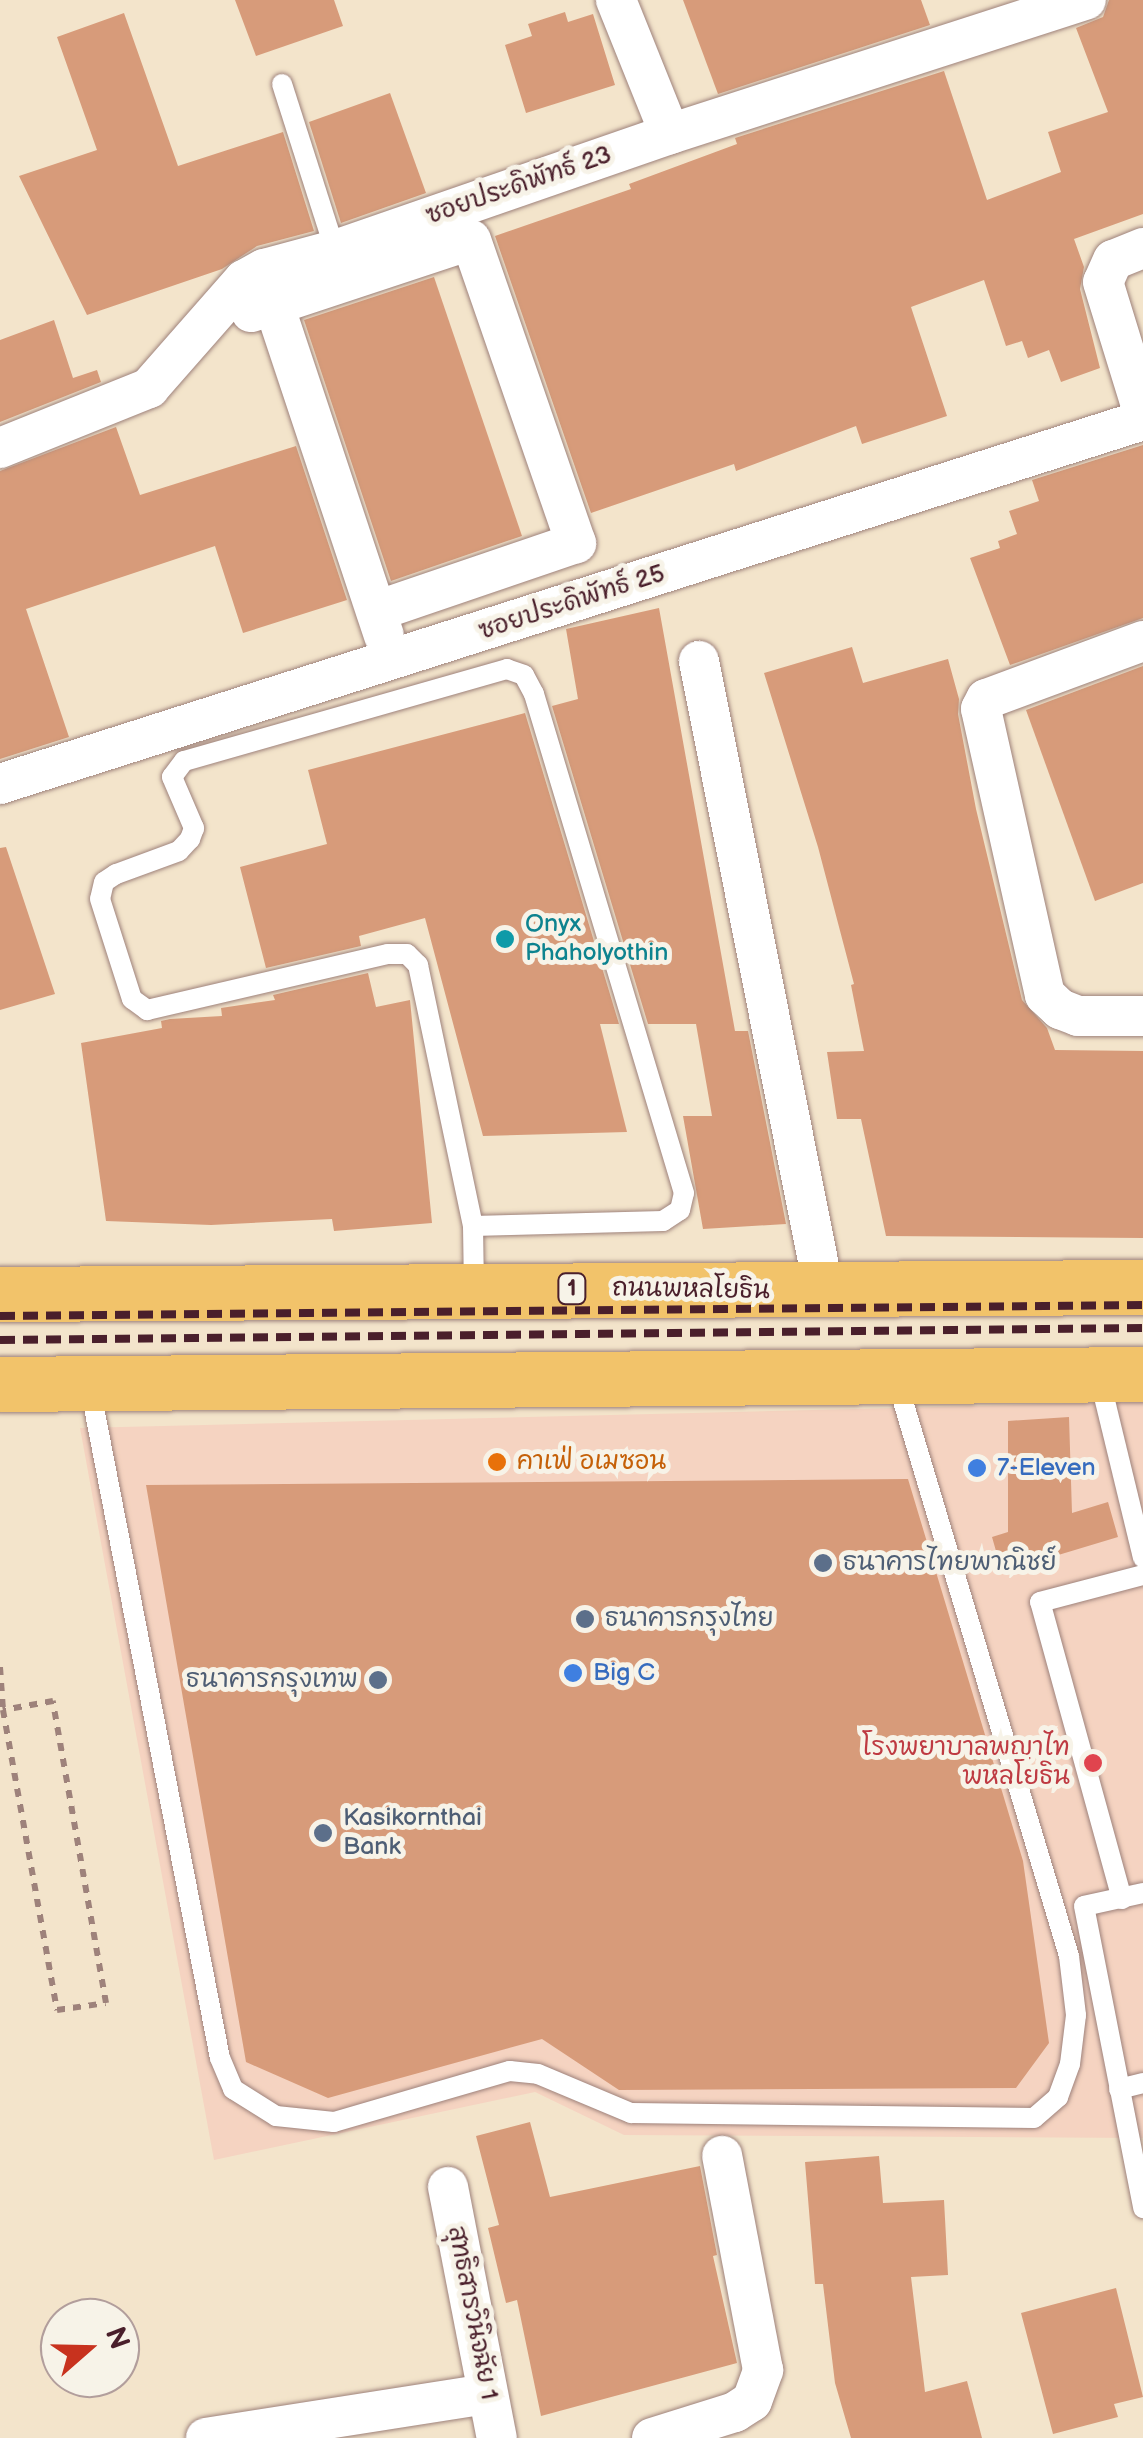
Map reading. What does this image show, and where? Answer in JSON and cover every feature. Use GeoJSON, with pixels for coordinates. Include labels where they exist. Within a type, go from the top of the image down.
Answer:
{"type":"FeatureCollection","features":[{"type":"Feature","properties":{"kind":"main road","name":"ถนนพหลโยธิน"},"geometry":{"type":"LineString","coordinates":[[0,1294],[474,1288],[824,1292],[1143,1287]]}},
{"type":"Feature","properties":{"kind":"main road"},"geometry":{"type":"LineString","coordinates":[[0,1384],[1121,1374]]}},
{"type":"Feature","properties":{"kind":"street"},"geometry":{"type":"LineString","coordinates":[[616,0],[670,134]]}},
{"type":"Feature","properties":{"kind":"street","name":"ซอยประดิพัทธ์ 23"},"geometry":{"type":"LineString","coordinates":[[0,448],[149,388],[244,280],[264,270],[335,250],[670,134],[1086,0]]}},
{"type":"Feature","properties":{"kind":"street"},"geometry":{"type":"LineString","coordinates":[[200,331],[470,240],[576,543],[376,610]]}},
{"type":"Feature","properties":{"kind":"street"},"geometry":{"type":"LineString","coordinates":[[1143,248],[1114,260],[1103,282],[1143,412]]}},
{"type":"Feature","properties":{"kind":"street"},"geometry":{"type":"LineString","coordinates":[[274,305],[392,661]]}},
{"type":"Feature","properties":{"kind":"street","name":"ซอยประดิพัทธ์ 25"},"geometry":{"type":"LineString","coordinates":[[0,784],[1143,420]]}},
{"type":"Feature","properties":{"kind":"street"},"geometry":{"type":"LineString","coordinates":[[1143,641],[986,699],[981,709],[1046,994],[1060,1010],[1078,1016],[1143,1016]]}},
{"type":"Feature","properties":{"kind":"street"},"geometry":{"type":"LineString","coordinates":[[699,661],[824,1292]]}},
{"type":"Feature","properties":{"kind":"street"},"geometry":{"type":"LineString","coordinates":[[652,2438],[735,2412],[752,2401],[763,2370],[722,2156]]}},
{"type":"Feature","properties":{"kind":"street","name":"สุทธิสารวินิจฉัย 1"},"geometry":{"type":"LineString","coordinates":[[448,2187],[497,2438]]}},
{"type":"Feature","properties":{"kind":"street"},"geometry":{"type":"LineString","coordinates":[[206,2438],[488,2394]]}},
{"type":"Feature","properties":{"kind":"lane"},"geometry":{"type":"LineString","coordinates":[[282,84],[335,250]]}},
{"type":"Feature","properties":{"kind":"lane"},"geometry":{"type":"LineString","coordinates":[[473,1226],[663,1221],[680,1210],[684,1193],[534,694],[524,675],[507,669],[184,760],[172,777],[194,828],[190,839],[179,851],[116,874],[104,882],[100,899],[132,999],[148,1010],[388,954],[407,954],[423,977],[473,1226],[474,1288]]}},
{"type":"Feature","properties":{"kind":"lane"},"geometry":{"type":"LineString","coordinates":[[1121,1374],[1143,1558]]}},
{"type":"Feature","properties":{"kind":"lane"},"geometry":{"type":"LineString","coordinates":[[89,1384],[216,2039],[233,2090],[276,2116],[334,2122],[510,2072],[538,2074],[631,2113],[1034,2118],[1058,2098],[1070,2064],[1076,2015],[1070,1956],[896,1376]]}},
{"type":"Feature","properties":{"kind":"lane"},"geometry":{"type":"LineString","coordinates":[[1122,1899],[1040,1602],[1143,1575]]}},
{"type":"Feature","properties":{"kind":"lane"},"geometry":{"type":"LineString","coordinates":[[1143,1893],[1084,1906],[1143,2208]]}},
{"type":"Feature","properties":{"kind":"lane"},"geometry":{"type":"LineString","coordinates":[[1119,2089],[1143,2083]]}},
{"type":"Feature","properties":{"kind":"path"},"geometry":{"type":"LineString","coordinates":[[0,1667],[3,1710],[57,2010],[106,2003],[53,1702],[3,1710]]}},
{"type":"Feature","properties":{"kind":"shaded area","name":"Big C"},"geometry":{"type":"Polygon","coordinates":[[[1143,1402],[1143,2138],[624,2135],[535,2092],[214,2160],[80,1428],[1143,1402]]]}},
{"type":"Feature","properties":{"kind":"building"},"geometry":{"type":"Polygon","coordinates":[[[235,0],[334,0],[343,26],[256,56],[235,0]]]}},
{"type":"Feature","properties":{"kind":"building"},"geometry":{"type":"Polygon","coordinates":[[[683,0],[921,0],[930,25],[718,94],[683,0]]]}},
{"type":"Feature","properties":{"kind":"building"},"geometry":{"type":"Polygon","coordinates":[[[1109,0],[1143,0],[1143,214],[1074,239],[1084,267],[1080,289],[1100,368],[1061,382],[1049,350],[1028,358],[1022,341],[1006,346],[984,280],[911,307],[947,416],[862,444],[856,426],[736,471],[734,464],[591,513],[495,236],[631,189],[629,184],[737,144],[735,138],[944,71],[987,200],[1061,172],[1048,132],[1108,112],[1076,28],[1103,17],[1109,0]]]}},
{"type":"Feature","properties":{"kind":"building"},"geometry":{"type":"Polygon","coordinates":[[[565,12],[568,22],[593,14],[615,85],[526,113],[505,45],[532,36],[528,24],[565,12]]]}},
{"type":"Feature","properties":{"kind":"building"},"geometry":{"type":"Polygon","coordinates":[[[124,13],[178,166],[283,132],[314,231],[257,246],[222,269],[87,315],[19,176],[97,150],[57,37],[124,13]]]}},
{"type":"Feature","properties":{"kind":"building"},"geometry":{"type":"Polygon","coordinates":[[[390,93],[426,193],[341,223],[309,122],[390,93]]]}},
{"type":"Feature","properties":{"kind":"building"},"geometry":{"type":"Polygon","coordinates":[[[434,277],[522,536],[391,581],[304,320],[434,277]]]}},
{"type":"Feature","properties":{"kind":"building"},"geometry":{"type":"Polygon","coordinates":[[[54,320],[73,378],[97,370],[101,382],[0,422],[0,340],[54,320]]]}},
{"type":"Feature","properties":{"kind":"building"},"geometry":{"type":"Polygon","coordinates":[[[116,427],[140,495],[296,446],[347,600],[243,633],[215,546],[26,609],[69,737],[0,759],[0,471],[116,427]]]}},
{"type":"Feature","properties":{"kind":"building"},"geometry":{"type":"Polygon","coordinates":[[[1143,445],[1143,618],[1010,665],[970,558],[1000,548],[998,541],[1017,534],[1009,511],[1039,501],[1032,480],[1143,445]]]}},
{"type":"Feature","properties":{"kind":"building"},"geometry":{"type":"Polygon","coordinates":[[[659,608],[735,1031],[748,1031],[786,1224],[703,1229],[683,1116],[712,1116],[696,1024],[648,1024],[552,706],[578,699],[566,629],[659,608]]]}},
{"type":"Feature","properties":{"kind":"building"},"geometry":{"type":"Polygon","coordinates":[[[852,647],[863,683],[948,659],[959,699],[958,714],[976,809],[1022,1000],[1047,1028],[1055,1050],[1143,1051],[1143,1238],[886,1236],[861,1119],[837,1119],[827,1052],[864,1051],[851,985],[854,984],[818,847],[764,673],[852,647]]]}},
{"type":"Feature","properties":{"kind":"building"},"geometry":{"type":"Polygon","coordinates":[[[1143,666],[1143,883],[1095,901],[1026,710],[1143,666]]]}},
{"type":"Feature","properties":{"kind":"building","name":"Onyx Phaholyothin"},"geometry":{"type":"Polygon","coordinates":[[[525,713],[619,1024],[600,1024],[627,1132],[483,1136],[425,918],[359,936],[361,946],[266,968],[240,867],[327,844],[308,770],[525,713]]]}},
{"type":"Feature","properties":{"kind":"building"},"geometry":{"type":"Polygon","coordinates":[[[6,847],[55,994],[0,1010],[0,848],[6,847]]]}},
{"type":"Feature","properties":{"kind":"building"},"geometry":{"type":"Polygon","coordinates":[[[368,973],[376,1007],[410,1000],[432,1223],[334,1231],[332,1219],[211,1225],[106,1221],[81,1043],[162,1028],[161,1021],[170,1019],[222,1016],[221,1008],[275,1000],[273,995],[368,973]]]}},
{"type":"Feature","properties":{"kind":"building"},"geometry":{"type":"Polygon","coordinates":[[[1069,1417],[1072,1513],[1108,1502],[1118,1537],[1002,1572],[992,1537],[1008,1532],[1008,1421],[1069,1417]]]}},
{"type":"Feature","properties":{"kind":"building","name":"Big C"},"geometry":{"type":"Polygon","coordinates":[[[908,1479],[1023,1861],[1049,2043],[1016,2088],[619,2090],[542,2039],[328,2098],[246,2062],[146,1485],[908,1479]]]}},
{"type":"Feature","properties":{"kind":"building"},"geometry":{"type":"Polygon","coordinates":[[[530,2122],[550,2197],[700,2166],[717,2255],[713,2256],[737,2363],[541,2416],[517,2300],[506,2303],[488,2228],[499,2225],[476,2136],[530,2122]]]}},
{"type":"Feature","properties":{"kind":"building"},"geometry":{"type":"Polygon","coordinates":[[[879,2156],[883,2203],[944,2200],[948,2275],[911,2277],[925,2392],[967,2381],[982,2438],[851,2438],[835,2383],[823,2284],[815,2284],[805,2162],[879,2156]]]}},
{"type":"Feature","properties":{"kind":"building"},"geometry":{"type":"Polygon","coordinates":[[[1116,2288],[1143,2397],[1114,2404],[1118,2417],[1053,2434],[1021,2313],[1116,2288]]]}},
{"type":"Feature","properties":{"kind":"railway"},"geometry":{"type":"LineString","coordinates":[[0,1316],[1143,1305]]}},
{"type":"Feature","properties":{"kind":"railway"},"geometry":{"type":"LineString","coordinates":[[0,1340],[1143,1328]]}},
{"type":"Feature","properties":{"kind":"place","name":"Onyx Phaholyothin"},"geometry":{"type":"Point","coordinates":[505,939]}},
{"type":"Feature","properties":{"kind":"place","name":"คาเฟ่ อเมซอน"},"geometry":{"type":"Point","coordinates":[497,1462]}},
{"type":"Feature","properties":{"kind":"place","name":"7-Eleven"},"geometry":{"type":"Point","coordinates":[977,1468]}},
{"type":"Feature","properties":{"kind":"place","name":"ธนาคารไทยพาณิชย์"},"geometry":{"type":"Point","coordinates":[823,1563]}},
{"type":"Feature","properties":{"kind":"place","name":"ธนาคารกรุงไทย"},"geometry":{"type":"Point","coordinates":[585,1619]}},
{"type":"Feature","properties":{"kind":"place","name":"Big C"},"geometry":{"type":"Point","coordinates":[573,1673]}},
{"type":"Feature","properties":{"kind":"place","name":"ธนาคารกรุงเทพ"},"geometry":{"type":"Point","coordinates":[378,1680]}},
{"type":"Feature","properties":{"kind":"place","name":"โรงพยาบาลพญาไท พหลโยธิน"},"geometry":{"type":"Point","coordinates":[1093,1763]}},
{"type":"Feature","properties":{"kind":"place","name":"Kasikornthai Bank"},"geometry":{"type":"Point","coordinates":[323,1833]}}]}
